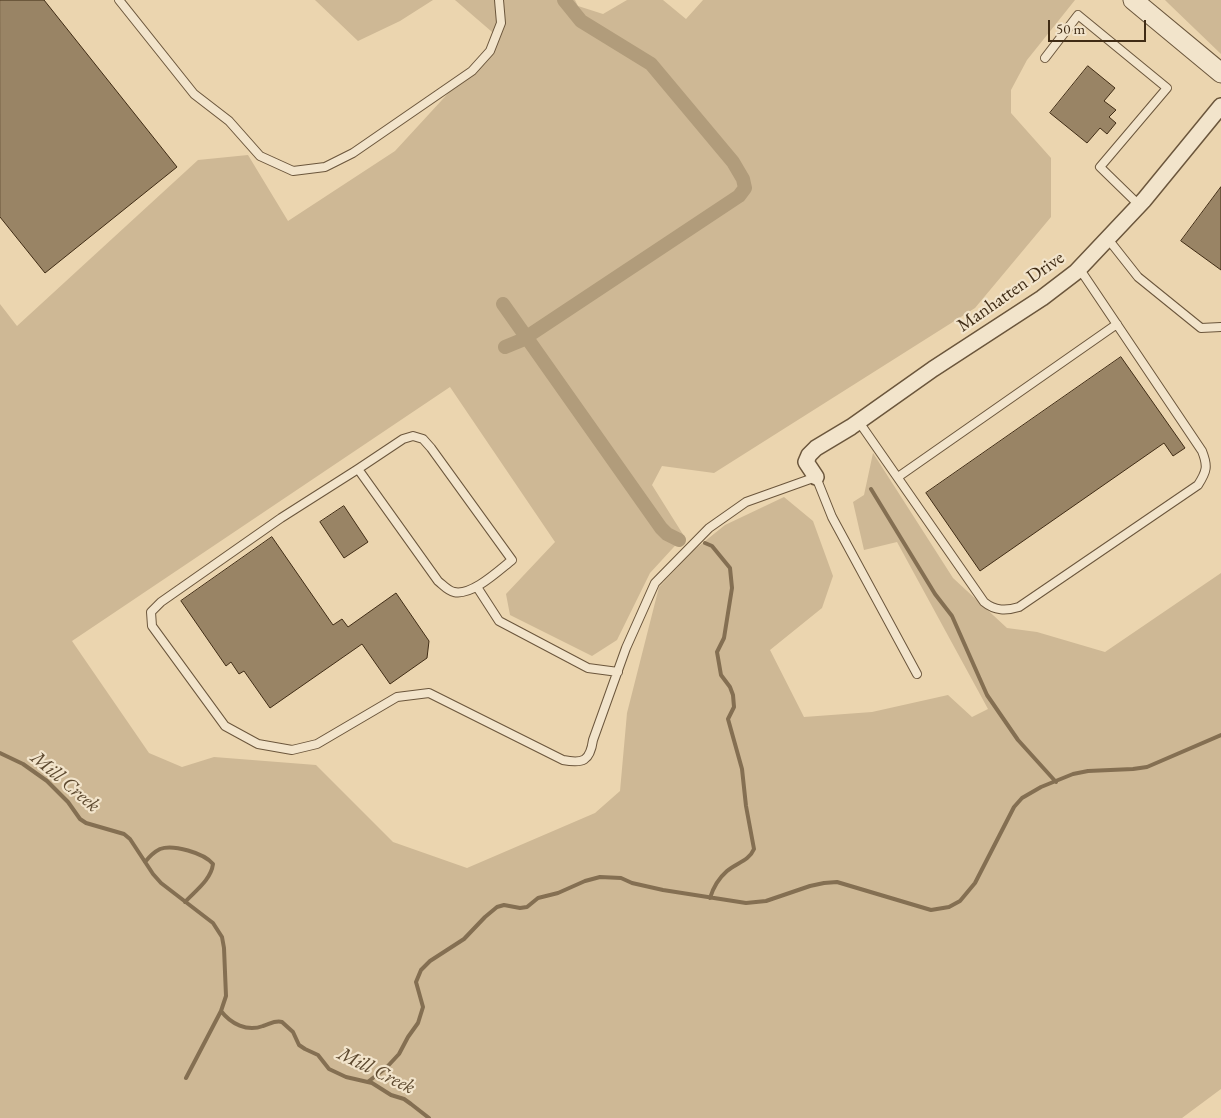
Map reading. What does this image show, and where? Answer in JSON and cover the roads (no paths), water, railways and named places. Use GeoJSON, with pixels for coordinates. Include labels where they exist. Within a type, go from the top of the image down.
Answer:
{"type":"FeatureCollection","features":[{"type":"Feature","properties":{"kind":"street"},"geometry":{"type":"LineString","coordinates":[[1133,0],[1221,73]]}},
{"type":"Feature","properties":{"kind":"street","name":"Manhatten Drive"},"geometry":{"type":"LineString","coordinates":[[816,477],[806,462],[809,455],[816,448],[859,422],[933,369],[1054,289],[1079,268],[1139,205],[1221,106]]}},
{"type":"Feature","properties":{"kind":"lane"},"geometry":{"type":"LineString","coordinates":[[119,0],[194,94],[229,121],[260,156],[293,171],[325,167],[353,153],[472,71],[490,50],[502,23],[499,0]]}},
{"type":"Feature","properties":{"kind":"lane"},"geometry":{"type":"LineString","coordinates":[[1045,58],[1078,15],[1167,88],[1100,167],[1139,205]]}},
{"type":"Feature","properties":{"kind":"lane"},"geometry":{"type":"LineString","coordinates":[[1108,239],[1138,277],[1201,328],[1221,327]]}},
{"type":"Feature","properties":{"kind":"lane"},"geometry":{"type":"LineString","coordinates":[[859,422],[984,602],[998,609],[1008,610],[1019,607],[1198,485],[1204,476],[1207,463],[1202,451],[1079,268]]}},
{"type":"Feature","properties":{"kind":"lane"},"geometry":{"type":"LineString","coordinates":[[898,477],[1117,324]]}},
{"type":"Feature","properties":{"kind":"lane"},"geometry":{"type":"LineString","coordinates":[[358,470],[438,581],[454,592],[463,592],[477,587],[512,560],[423,440],[413,436],[403,439],[358,470],[281,518],[161,602],[152,612],[152,626],[226,726],[258,744],[292,750],[317,744],[397,697],[429,693],[563,760],[576,763],[585,760],[592,750],[593,740],[626,648],[655,583],[709,528],[746,502],[816,477],[832,517],[917,674]]}},
{"type":"Feature","properties":{"kind":"lane"},"geometry":{"type":"LineString","coordinates":[[477,587],[499,621],[588,668],[618,672]]}},
{"type":"Feature","properties":{"kind":"waterway"},"geometry":{"type":"LineString","coordinates":[[505,347],[522,340],[739,196],[745,188],[743,179],[733,162],[651,64],[581,21],[564,0]]}},
{"type":"Feature","properties":{"kind":"waterway"},"geometry":{"type":"LineString","coordinates":[[503,304],[661,528],[667,534],[679,540]]}},
{"type":"Feature","properties":{"kind":"waterway"},"geometry":{"type":"LineString","coordinates":[[871,489],[935,594],[952,616],[987,695],[1018,740],[1056,782]]}},
{"type":"Feature","properties":{"kind":"waterway"},"geometry":{"type":"LineString","coordinates":[[705,543],[712,546],[730,568],[732,588],[724,638],[717,652],[721,675],[730,687],[733,695],[734,707],[728,719],[742,769],[746,806],[754,849],[749,856],[721,877],[710,898]]}},
{"type":"Feature","properties":{"kind":"waterway"},"geometry":{"type":"LineString","coordinates":[[369,1081],[386,1068],[399,1054],[418,1023],[423,1007],[416,982],[421,970],[430,961],[464,939],[497,907],[504,905],[520,908],[527,907],[538,898],[558,893],[585,881],[600,877],[621,878],[632,883],[663,890],[746,903],[766,901],[810,886],[837,882],[931,910],[949,907],[960,901],[975,883],[1014,807],[1022,798],[1041,787],[1073,774],[1088,771],[1147,767],[1221,735]]}},
{"type":"Feature","properties":{"kind":"waterway","name":"Mill Creek"},"geometry":{"type":"LineString","coordinates":[[0,753],[23,764],[47,781],[68,802],[80,819],[86,823],[124,834],[130,839],[161,883],[213,923],[222,937],[226,996],[221,1011],[186,1078]]}},
{"type":"Feature","properties":{"kind":"waterway"},"geometry":{"type":"LineString","coordinates":[[145,862],[160,849],[166,848],[188,850],[209,860],[213,864],[212,870],[206,880],[185,902]]}},
{"type":"Feature","properties":{"kind":"waterway","name":"Mill Creek"},"geometry":{"type":"LineString","coordinates":[[221,1011],[234,1023],[245,1027],[257,1028],[275,1022],[282,1022],[293,1032],[299,1045],[318,1055],[329,1069],[346,1077],[372,1083],[391,1095],[404,1099],[429,1118]]}}]}
